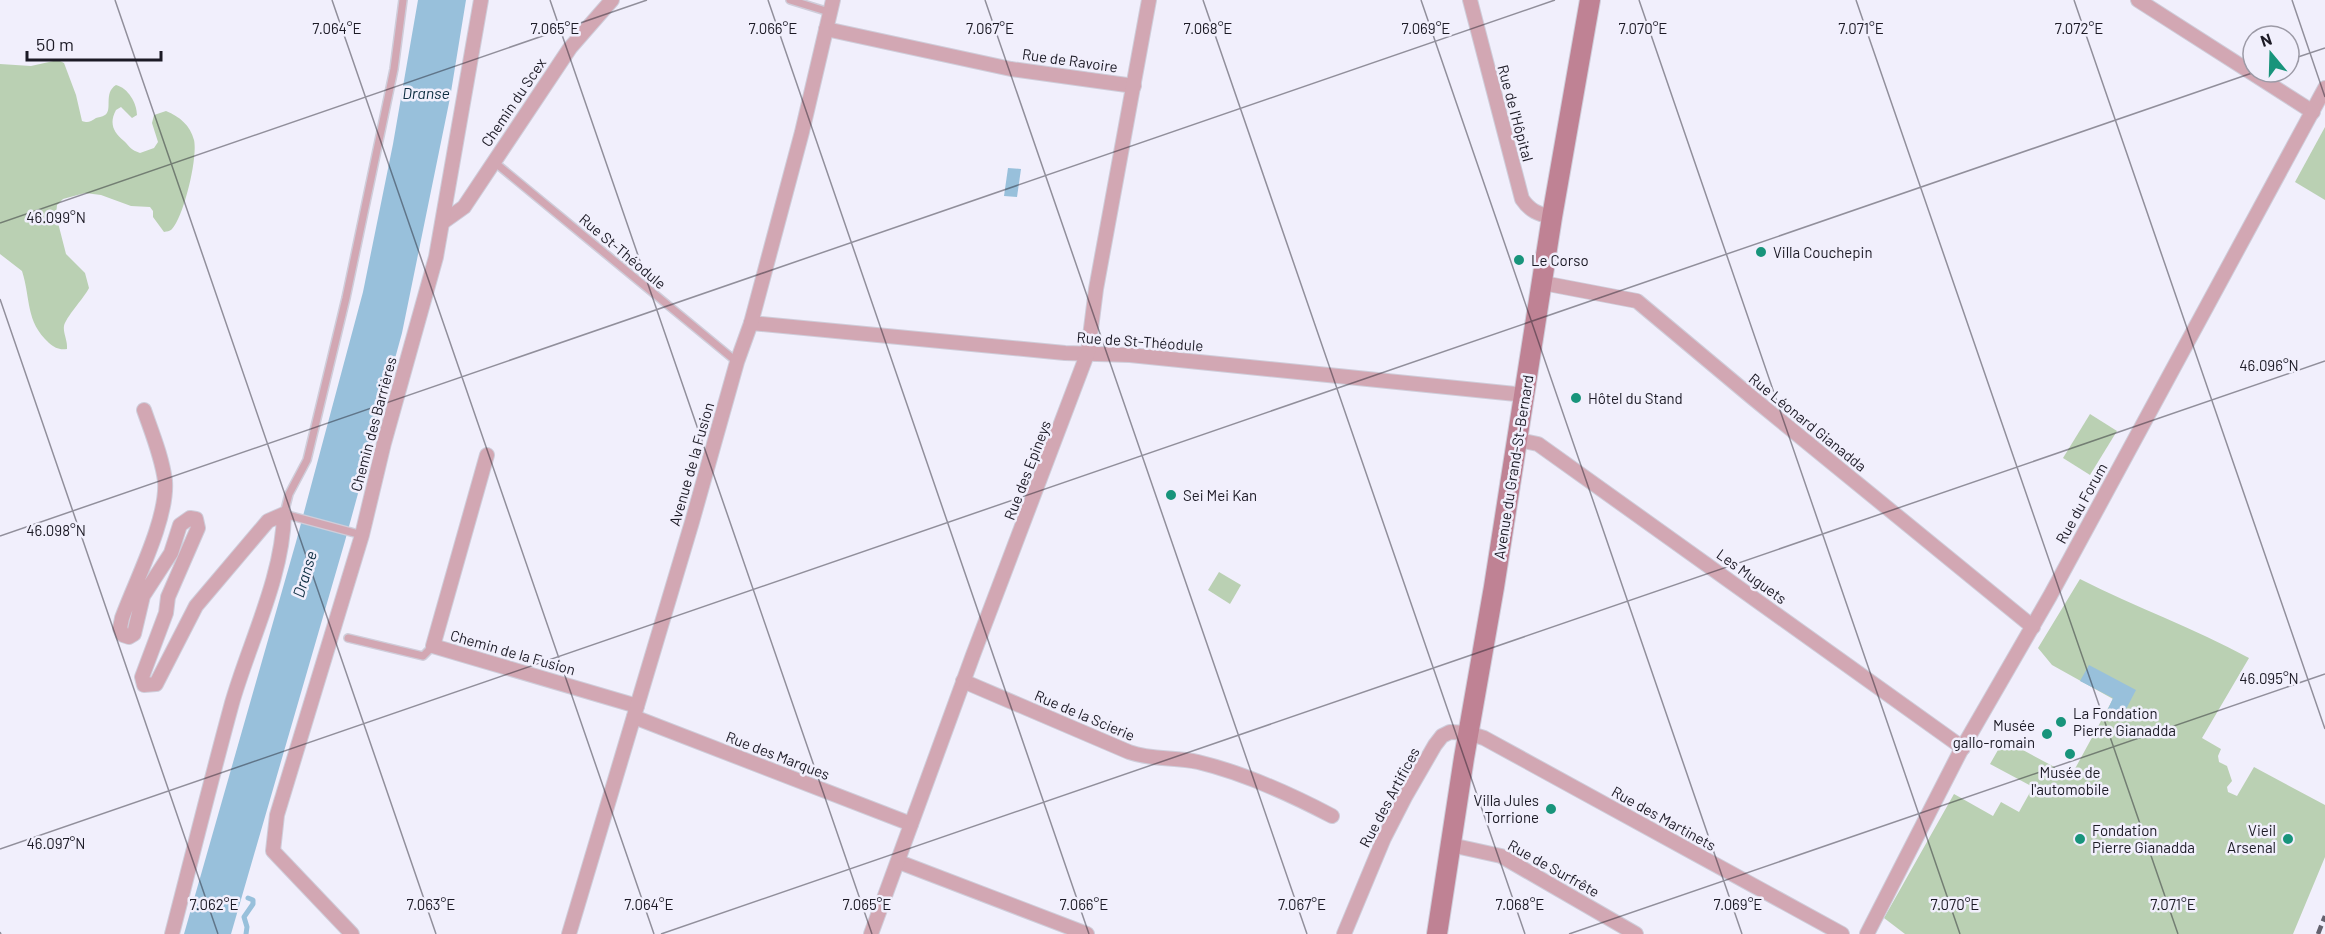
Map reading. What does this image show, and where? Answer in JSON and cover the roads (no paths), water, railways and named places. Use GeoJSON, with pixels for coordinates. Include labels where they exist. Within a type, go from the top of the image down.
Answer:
{"type":"FeatureCollection","features":[{"type":"Feature","properties":{"kind":"street","name":"Chemin des Barrières"},"geometry":{"type":"LineString","coordinates":[[352,934],[273,851],[277,814],[359,534],[436,257],[482,0]]}},
{"type":"Feature","properties":{"kind":"street","name":"Chemin du Scex"},"geometry":{"type":"LineString","coordinates":[[443,222],[464,207],[570,48],[612,0]]}},
{"type":"Feature","properties":{"kind":"street","name":"Rue des Epineys"},"geometry":{"type":"LineString","coordinates":[[871,934],[963,681],[1088,352],[1096,289],[1149,0]]}},
{"type":"Feature","properties":{"kind":"street","name":"Rue de l'Hôpital"},"geometry":{"type":"LineString","coordinates":[[1470,0],[1522,199],[1527,207],[1536,213],[1552,217]]}},
{"type":"Feature","properties":{"kind":"street","name":"Avenue du Grand-St-Bernard"},"geometry":{"type":"LineString","coordinates":[[1437,934],[1468,733],[1526,395],[1552,217],[1564,159],[1590,0]]}},
{"type":"Feature","properties":{"kind":"street"},"geometry":{"type":"LineString","coordinates":[[2138,0],[2313,112]]}},
{"type":"Feature","properties":{"kind":"street","name":"Avenue de la Fusion"},"geometry":{"type":"LineString","coordinates":[[569,934],[636,711],[736,362],[751,323],[802,132],[831,6]]}},
{"type":"Feature","properties":{"kind":"street","name":"Rue de Ravoire"},"geometry":{"type":"LineString","coordinates":[[826,29],[1011,69],[1134,86]]}},
{"type":"Feature","properties":{"kind":"street","name":"Rue du Forum"},"geometry":{"type":"LineString","coordinates":[[1867,934],[1963,748],[2033,627],[2325,88]]}},
{"type":"Feature","properties":{"kind":"street","name":"Rue Léonard Gianadda"},"geometry":{"type":"LineString","coordinates":[[1543,283],[1637,301],[2033,627]]}},
{"type":"Feature","properties":{"kind":"street","name":"Rue de St-Théodule"},"geometry":{"type":"LineString","coordinates":[[751,323],[1065,353],[1088,352],[1331,374],[1526,395]]}},
{"type":"Feature","properties":{"kind":"street"},"geometry":{"type":"LineString","coordinates":[[144,410],[162,462],[164,494],[152,542],[120,625],[123,635],[129,637],[134,634],[143,596],[171,553],[180,525],[187,519],[194,518],[198,522],[198,528],[168,597],[166,613],[142,677],[144,685],[156,684],[196,606],[268,521],[290,515]]}},
{"type":"Feature","properties":{"kind":"street","name":"Les Muguets"},"geometry":{"type":"LineString","coordinates":[[1518,440],[1538,444],[1963,748]]}},
{"type":"Feature","properties":{"kind":"street","name":"Chemin de la Fusion"},"geometry":{"type":"LineString","coordinates":[[487,455],[433,646],[636,711]]}},
{"type":"Feature","properties":{"kind":"street"},"geometry":{"type":"LineString","coordinates":[[172,934],[233,701],[262,616],[290,515]]}},
{"type":"Feature","properties":{"kind":"street","name":"Rue de la Scierie"},"geometry":{"type":"LineString","coordinates":[[963,681],[1135,754],[1197,762],[1250,779],[1332,816]]}},
{"type":"Feature","properties":{"kind":"street","name":"Rue des Marques"},"geometry":{"type":"LineString","coordinates":[[636,711],[910,824]]}},
{"type":"Feature","properties":{"kind":"street","name":"Rue des Artifices"},"geometry":{"type":"LineString","coordinates":[[1344,934],[1384,837],[1436,745],[1442,736],[1450,732],[1468,733]]}},
{"type":"Feature","properties":{"kind":"street","name":"Rue des Martinets"},"geometry":{"type":"LineString","coordinates":[[1468,733],[1484,738],[1842,934]]}},
{"type":"Feature","properties":{"kind":"street","name":"Rue de Surfrête"},"geometry":{"type":"LineString","coordinates":[[1451,845],[1501,856],[1636,934]]}},
{"type":"Feature","properties":{"kind":"street"},"geometry":{"type":"LineString","coordinates":[[898,862],[1087,934]]}},
{"type":"Feature","properties":{"kind":"lane"},"geometry":{"type":"LineString","coordinates":[[359,534],[290,515],[289,494],[307,460],[346,298],[393,69],[403,0]]}},
{"type":"Feature","properties":{"kind":"lane"},"geometry":{"type":"LineString","coordinates":[[790,0],[831,6]]}},
{"type":"Feature","properties":{"kind":"lane","name":"Rue St-Théodule"},"geometry":{"type":"LineString","coordinates":[[493,161],[736,362]]}},
{"type":"Feature","properties":{"kind":"lane"},"geometry":{"type":"LineString","coordinates":[[348,638],[423,656],[433,646]]}},
{"type":"Feature","properties":{"kind":"water","name":"Dranse"},"geometry":{"type":"Polygon","coordinates":[[[418,0],[466,0],[450,98],[402,333],[345,541],[231,934],[184,934],[296,542],[363,292],[393,144],[418,0]]]}},
{"type":"Feature","properties":{"kind":"water"},"geometry":{"type":"Polygon","coordinates":[[[1008,168],[1021,169],[1017,197],[1004,196],[1008,168]]]}},
{"type":"Feature","properties":{"kind":"water"},"geometry":{"type":"Polygon","coordinates":[[[2089,665],[2136,690],[2122,717],[2108,709],[2113,698],[2080,681],[2089,665]]]}},
{"type":"Feature","properties":{"kind":"waterway"},"geometry":{"type":"LineString","coordinates":[[246,934],[247,927],[244,917],[253,904],[253,900],[248,898]]}},
{"type":"Feature","properties":{"kind":"railway"},"geometry":{"type":"LineString","coordinates":[[2318,934],[2325,916]]}},
{"type":"Feature","properties":{"kind":"place","name":"Villa Couchepin"},"geometry":{"type":"Point","coordinates":[1761,252]}},
{"type":"Feature","properties":{"kind":"place","name":"Le Corso"},"geometry":{"type":"Point","coordinates":[1519,260]}},
{"type":"Feature","properties":{"kind":"place","name":"Hôtel du Stand"},"geometry":{"type":"Point","coordinates":[1576,398]}},
{"type":"Feature","properties":{"kind":"place","name":"Sei Mei Kan"},"geometry":{"type":"Point","coordinates":[1171,495]}},
{"type":"Feature","properties":{"kind":"place","name":"La Fondation Pierre Gianadda"},"geometry":{"type":"Point","coordinates":[2061,722]}},
{"type":"Feature","properties":{"kind":"place","name":"Musée gallo-romain"},"geometry":{"type":"Point","coordinates":[2047,734]}},
{"type":"Feature","properties":{"kind":"place","name":"Musée de l'automobile"},"geometry":{"type":"Point","coordinates":[2070,754]}},
{"type":"Feature","properties":{"kind":"place","name":"Villa Jules Torrione"},"geometry":{"type":"Point","coordinates":[1551,809]}},
{"type":"Feature","properties":{"kind":"place","name":"Fondation Pierre Gianadda"},"geometry":{"type":"Point","coordinates":[2080,839]}},
{"type":"Feature","properties":{"kind":"place","name":"Vieil Arsenal"},"geometry":{"type":"Point","coordinates":[2288,839]}}]}
